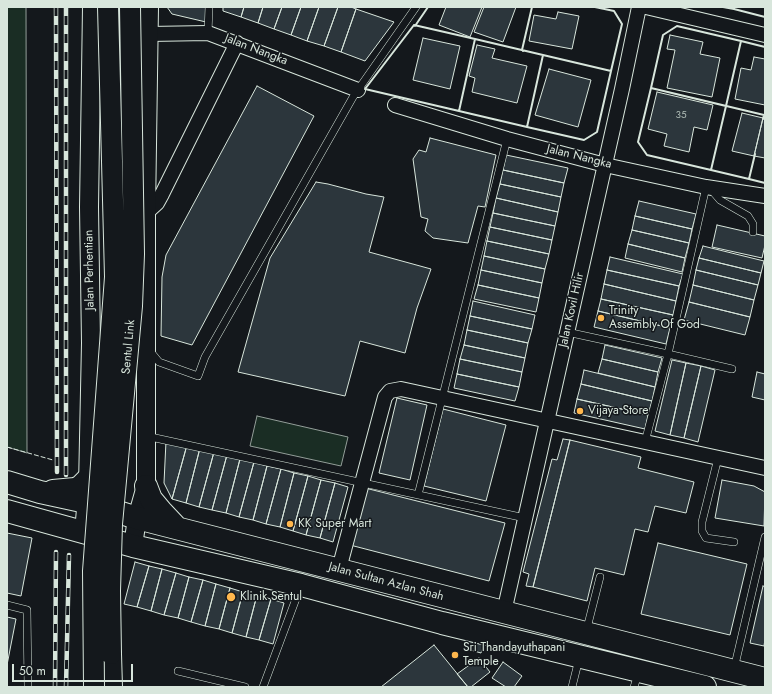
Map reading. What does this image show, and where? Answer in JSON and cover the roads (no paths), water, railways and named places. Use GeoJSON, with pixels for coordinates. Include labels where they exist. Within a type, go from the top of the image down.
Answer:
{"type":"FeatureCollection","features":[{"type":"Feature","properties":{"kind":"main road","name":"Sentul Link"},"geometry":{"type":"LineString","coordinates":[[94,687],[93,571],[115,277],[108,7]]}},
{"type":"Feature","properties":{"kind":"main road","name":"Sentul Link"},"geometry":{"type":"LineString","coordinates":[[112,687],[110,599],[112,524],[133,299],[134,254],[130,7]]}},
{"type":"Feature","properties":{"kind":"main road"},"geometry":{"type":"LineString","coordinates":[[40,492],[80,488],[88,479]]}},
{"type":"Feature","properties":{"kind":"main road","name":"Jalan Sultan Azlan Shah"},"geometry":{"type":"LineString","coordinates":[[7,482],[40,492],[86,502],[137,518],[765,679]]}},
{"type":"Feature","properties":{"kind":"main road"},"geometry":{"type":"LineString","coordinates":[[146,486],[151,499],[178,528]]}},
{"type":"Feature","properties":{"kind":"main road","name":"Jalan Sultan Azlan Shah"},"geometry":{"type":"LineString","coordinates":[[7,511],[133,546],[301,585],[442,623],[580,657],[637,679],[704,687]]}},
{"type":"Feature","properties":{"kind":"street","name":"Jalan Perhentian"},"geometry":{"type":"LineString","coordinates":[[84,532],[88,479],[91,343],[90,207],[92,7]]}},
{"type":"Feature","properties":{"kind":"street"},"geometry":{"type":"LineString","coordinates":[[133,546],[137,518],[146,486],[146,213],[149,7]]}},
{"type":"Feature","properties":{"kind":"street","name":"Jalan Kovil Hilir"},"geometry":{"type":"LineString","coordinates":[[504,612],[605,165],[639,7]]}},
{"type":"Feature","properties":{"kind":"street"},"geometry":{"type":"LineString","coordinates":[[646,7],[765,35]]}},
{"type":"Feature","properties":{"kind":"street","name":"Jalan Nangka"},"geometry":{"type":"LineString","coordinates":[[149,34],[208,33],[358,90]]}},
{"type":"Feature","properties":{"kind":"street"},"geometry":{"type":"LineString","coordinates":[[90,207],[101,219],[120,227],[139,221],[157,203],[237,43]]}},
{"type":"Feature","properties":{"kind":"street","name":"Jalan Nangka"},"geometry":{"type":"LineString","coordinates":[[396,105],[507,139],[605,165],[710,187],[765,196]]}},
{"type":"Feature","properties":{"kind":"street"},"geometry":{"type":"LineString","coordinates":[[91,343],[102,333],[110,330],[117,330],[131,334],[146,346]]}},
{"type":"Feature","properties":{"kind":"street"},"geometry":{"type":"LineString","coordinates":[[339,569],[385,397],[390,391],[400,388],[765,468]]}},
{"type":"Feature","properties":{"kind":"lane"},"geometry":{"type":"LineString","coordinates":[[208,33],[209,7]]}},
{"type":"Feature","properties":{"kind":"lane"},"geometry":{"type":"LineString","coordinates":[[146,346],[159,362],[198,376],[205,357],[358,90],[416,7]]}},
{"type":"Feature","properties":{"kind":"lane"},"geometry":{"type":"LineString","coordinates":[[418,495],[441,397],[507,139]]}},
{"type":"Feature","properties":{"kind":"lane"},"geometry":{"type":"LineString","coordinates":[[710,187],[720,200],[748,216],[753,224],[753,232]]}},
{"type":"Feature","properties":{"kind":"lane"},"geometry":{"type":"LineString","coordinates":[[645,442],[710,187]]}},
{"type":"Feature","properties":{"kind":"lane"},"geometry":{"type":"LineString","coordinates":[[567,332],[732,369]]}},
{"type":"Feature","properties":{"kind":"lane"},"geometry":{"type":"LineString","coordinates":[[146,436],[525,518]]}},
{"type":"Feature","properties":{"kind":"lane"},"geometry":{"type":"LineString","coordinates":[[718,458],[702,522],[702,531],[706,538],[734,542]]}},
{"type":"Feature","properties":{"kind":"lane"},"geometry":{"type":"LineString","coordinates":[[734,672],[765,537]]}},
{"type":"Feature","properties":{"kind":"lane"},"geometry":{"type":"LineString","coordinates":[[757,567],[765,569]]}},
{"type":"Feature","properties":{"kind":"lane"},"geometry":{"type":"LineString","coordinates":[[586,633],[600,577]]}},
{"type":"Feature","properties":{"kind":"lane"},"geometry":{"type":"LineString","coordinates":[[263,687],[286,629],[301,585]]}},
{"type":"Feature","properties":{"kind":"lane"},"geometry":{"type":"LineString","coordinates":[[7,606],[27,610],[28,687]]}},
{"type":"Feature","properties":{"kind":"lane"},"geometry":{"type":"LineString","coordinates":[[572,687],[580,657]]}},
{"type":"Feature","properties":{"kind":"lane"},"geometry":{"type":"LineString","coordinates":[[178,671],[245,687]]}},
{"type":"Feature","properties":{"kind":"railway"},"geometry":{"type":"LineString","coordinates":[[56,7],[57,472]]}},
{"type":"Feature","properties":{"kind":"railway"},"geometry":{"type":"LineString","coordinates":[[66,7],[66,475]]}},
{"type":"Feature","properties":{"kind":"railway"},"geometry":{"type":"LineString","coordinates":[[55,687],[56,552]]}},
{"type":"Feature","properties":{"kind":"railway"},"geometry":{"type":"LineString","coordinates":[[66,687],[69,555]]}},
{"type":"Feature","properties":{"kind":"place","name":"Trinity Assembly Of God"},"geometry":{"type":"Point","coordinates":[601,318]}},
{"type":"Feature","properties":{"kind":"place","name":"Vijaya Store"},"geometry":{"type":"Point","coordinates":[580,411]}},
{"type":"Feature","properties":{"kind":"place","name":"KK Super Mart"},"geometry":{"type":"Point","coordinates":[290,524]}},
{"type":"Feature","properties":{"kind":"place","name":"Klinik Sentul"},"geometry":{"type":"Point","coordinates":[231,597]}},
{"type":"Feature","properties":{"kind":"place","name":"Sri Thandayuthapani Temple"},"geometry":{"type":"Point","coordinates":[455,655]}}]}
